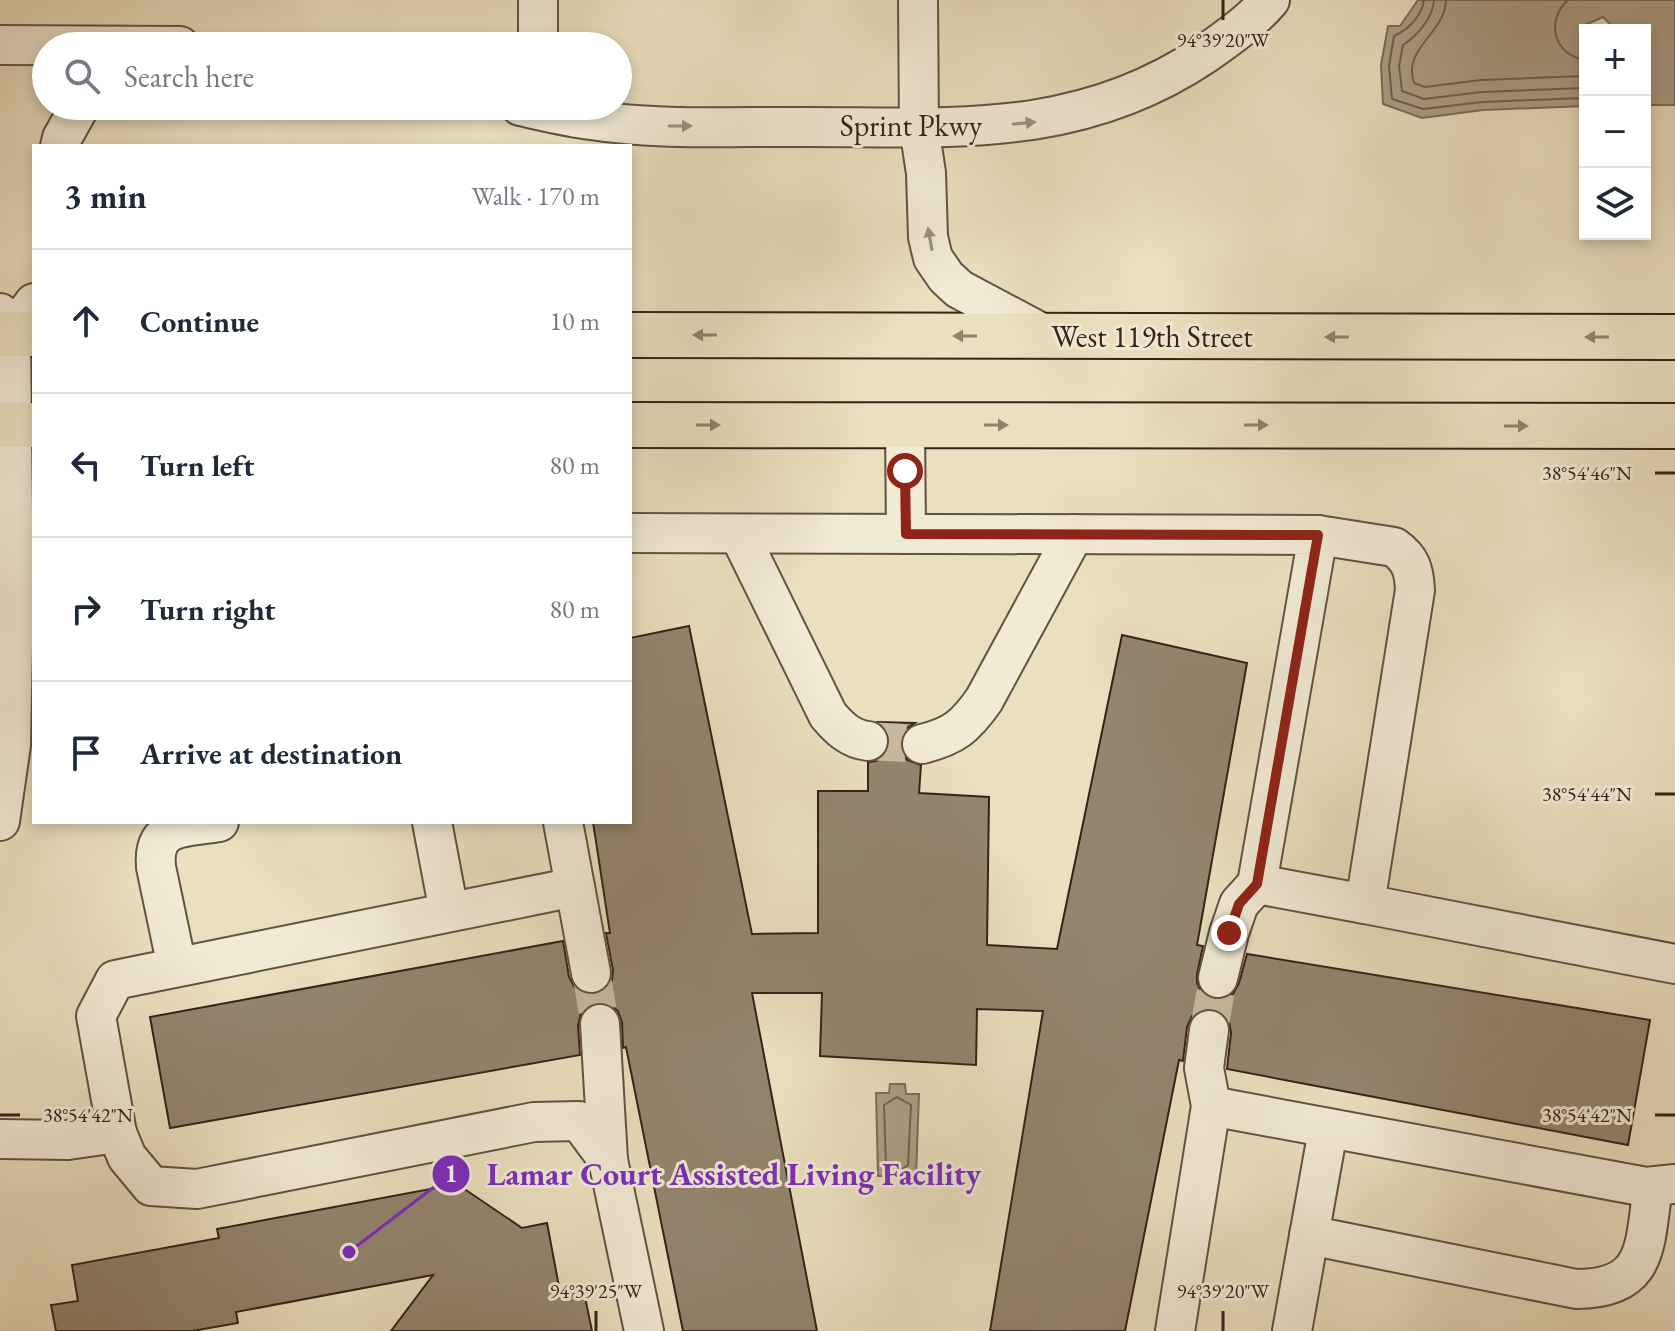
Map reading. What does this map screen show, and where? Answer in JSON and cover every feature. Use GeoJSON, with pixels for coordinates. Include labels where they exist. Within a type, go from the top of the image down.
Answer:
{"type":"FeatureCollection","features":[{"type":"Feature","properties":{"kind":"main road","name":"West 119th Street"},"geometry":{"type":"LineString","coordinates":[[632,335],[1675,337]]}},
{"type":"Feature","properties":{"kind":"main road"},"geometry":{"type":"LineString","coordinates":[[632,425],[1675,426]]}},
{"type":"Feature","properties":{"kind":"street"},"geometry":{"type":"LineString","coordinates":[[538,0],[538,32]]}},
{"type":"Feature","properties":{"kind":"street"},"geometry":{"type":"LineString","coordinates":[[918,0],[919,127],[926,173],[928,237],[933,258],[959,289],[1049,337]]}},
{"type":"Feature","properties":{"kind":"street","name":"Sprint Pkwy"},"geometry":{"type":"LineString","coordinates":[[588,120],[648,126],[975,127],[1036,122],[1102,105],[1140,91],[1188,66],[1225,40],[1270,0]]}},
{"type":"Feature","properties":{"kind":"street"},"geometry":{"type":"LineString","coordinates":[[0,45],[32,45]]}},
{"type":"Feature","properties":{"kind":"street"},"geometry":{"type":"LineString","coordinates":[[60,144],[72,120]]}},
{"type":"Feature","properties":{"kind":"street"},"geometry":{"type":"LineString","coordinates":[[0,821],[11,745],[16,323]]}},
{"type":"Feature","properties":{"kind":"street"},"geometry":{"type":"LineString","coordinates":[[905,425],[906,534]]}},
{"type":"Feature","properties":{"kind":"street"},"geometry":{"type":"LineString","coordinates":[[632,533],[1318,535],[1394,547],[1411,563],[1415,590],[1365,904]]}},
{"type":"Feature","properties":{"kind":"street"},"geometry":{"type":"LineString","coordinates":[[739,534],[828,715],[840,730],[858,740],[868,741]]}},
{"type":"Feature","properties":{"kind":"street"},"geometry":{"type":"LineString","coordinates":[[922,744],[941,739],[969,722],[1074,534]]}},
{"type":"Feature","properties":{"kind":"street"},"geometry":{"type":"LineString","coordinates":[[1218,978],[1239,904],[1257,884],[1318,535]]}},
{"type":"Feature","properties":{"kind":"street"},"geometry":{"type":"LineString","coordinates":[[177,967],[155,853],[158,841],[166,833],[209,824]]}},
{"type":"Feature","properties":{"kind":"street"},"geometry":{"type":"LineString","coordinates":[[432,824],[449,912]]}},
{"type":"Feature","properties":{"kind":"street"},"geometry":{"type":"LineString","coordinates":[[563,824],[591,973]]}},
{"type":"Feature","properties":{"kind":"street"},"geometry":{"type":"LineString","coordinates":[[1257,884],[1675,964]]}},
{"type":"Feature","properties":{"kind":"street"},"geometry":{"type":"LineString","coordinates":[[575,887],[115,980],[96,1016],[117,1133],[127,1157],[151,1186],[197,1189],[534,1122],[579,1121],[608,1160]]}},
{"type":"Feature","properties":{"kind":"street"},"geometry":{"type":"LineString","coordinates":[[600,1024],[608,1160],[644,1331]]}},
{"type":"Feature","properties":{"kind":"street"},"geometry":{"type":"LineString","coordinates":[[1175,1331],[1211,1106],[1204,1068],[1209,1030]]}},
{"type":"Feature","properties":{"kind":"street"},"geometry":{"type":"LineString","coordinates":[[1211,1106],[1328,1130],[1664,1186],[1634,1271],[1617,1283],[1595,1289],[1576,1289],[1309,1235]]}},
{"type":"Feature","properties":{"kind":"street"},"geometry":{"type":"LineString","coordinates":[[1292,1331],[1328,1130]]}},
{"type":"Feature","properties":{"kind":"street"},"geometry":{"type":"LineString","coordinates":[[0,1139],[68,1140],[117,1133]]}},
{"type":"Feature","properties":{"kind":"water"},"geometry":{"type":"Polygon","coordinates":[[[1418,0],[1675,0],[1675,105],[1651,105],[1651,24],[1610,24],[1603,17],[1579,24],[1579,106],[1483,110],[1422,118],[1383,104],[1381,65],[1388,26],[1400,26],[1418,0]]]}},
{"type":"Feature","properties":{"kind":"water"},"geometry":{"type":"Polygon","coordinates":[[[890,1084],[905,1084],[906,1094],[919,1094],[916,1176],[878,1176],[876,1093],[889,1093],[890,1084]]]}},
{"type":"Feature","properties":{"kind":"building"},"geometry":{"type":"Polygon","coordinates":[[[689,626],[752,934],[818,933],[818,791],[868,791],[868,762],[884,756],[890,744],[888,733],[878,722],[915,723],[906,729],[901,738],[901,749],[907,760],[921,765],[919,793],[989,797],[987,945],[1057,949],[1122,635],[1247,663],[1197,945],[1203,946],[1197,974],[1202,993],[1214,999],[1233,994],[1247,954],[1650,1020],[1628,1145],[1227,1069],[1231,1033],[1229,1021],[1222,1012],[1211,1008],[1201,1009],[1192,1016],[1187,1027],[1183,1061],[1179,1060],[1125,1331],[990,1331],[1043,1011],[977,1009],[976,1065],[820,1056],[822,993],[752,993],[817,1331],[683,1331],[626,1047],[623,1048],[622,1022],[618,1011],[609,1004],[598,1002],[581,1013],[578,1025],[580,1055],[170,1128],[150,1017],[563,941],[569,977],[575,988],[584,994],[594,995],[606,989],[612,980],[613,970],[593,824],[632,824],[632,638],[689,626]]]}},
{"type":"Feature","properties":{"kind":"building"},"geometry":{"type":"Polygon","coordinates":[[[457,1184],[522,1228],[547,1223],[560,1292],[583,1287],[592,1331],[391,1331],[433,1275],[236,1312],[238,1323],[192,1331],[56,1331],[51,1305],[78,1301],[72,1265],[219,1238],[217,1229],[457,1184]]]}},
{"type":"Feature","properties":{"kind":"tunnel"},"geometry":{"type":"LineString","coordinates":[[868,741],[922,744]]}},
{"type":"Feature","properties":{"kind":"tunnel"},"geometry":{"type":"LineString","coordinates":[[591,973],[600,1024]]}},
{"type":"Feature","properties":{"kind":"tunnel"},"geometry":{"type":"LineString","coordinates":[[1209,1030],[1218,978]]}},
{"type":"Feature","properties":{"kind":"place","name":"Lamar Court Assisted Living Facility"},"geometry":{"type":"Point","coordinates":[349,1252]}},
{"type":"Feature","properties":{"kind":"route"},"geometry":{"type":"LineString","coordinates":[[905,471],[906,534],[1318,535],[1257,884],[1239,904],[1229,933]]}}]}
